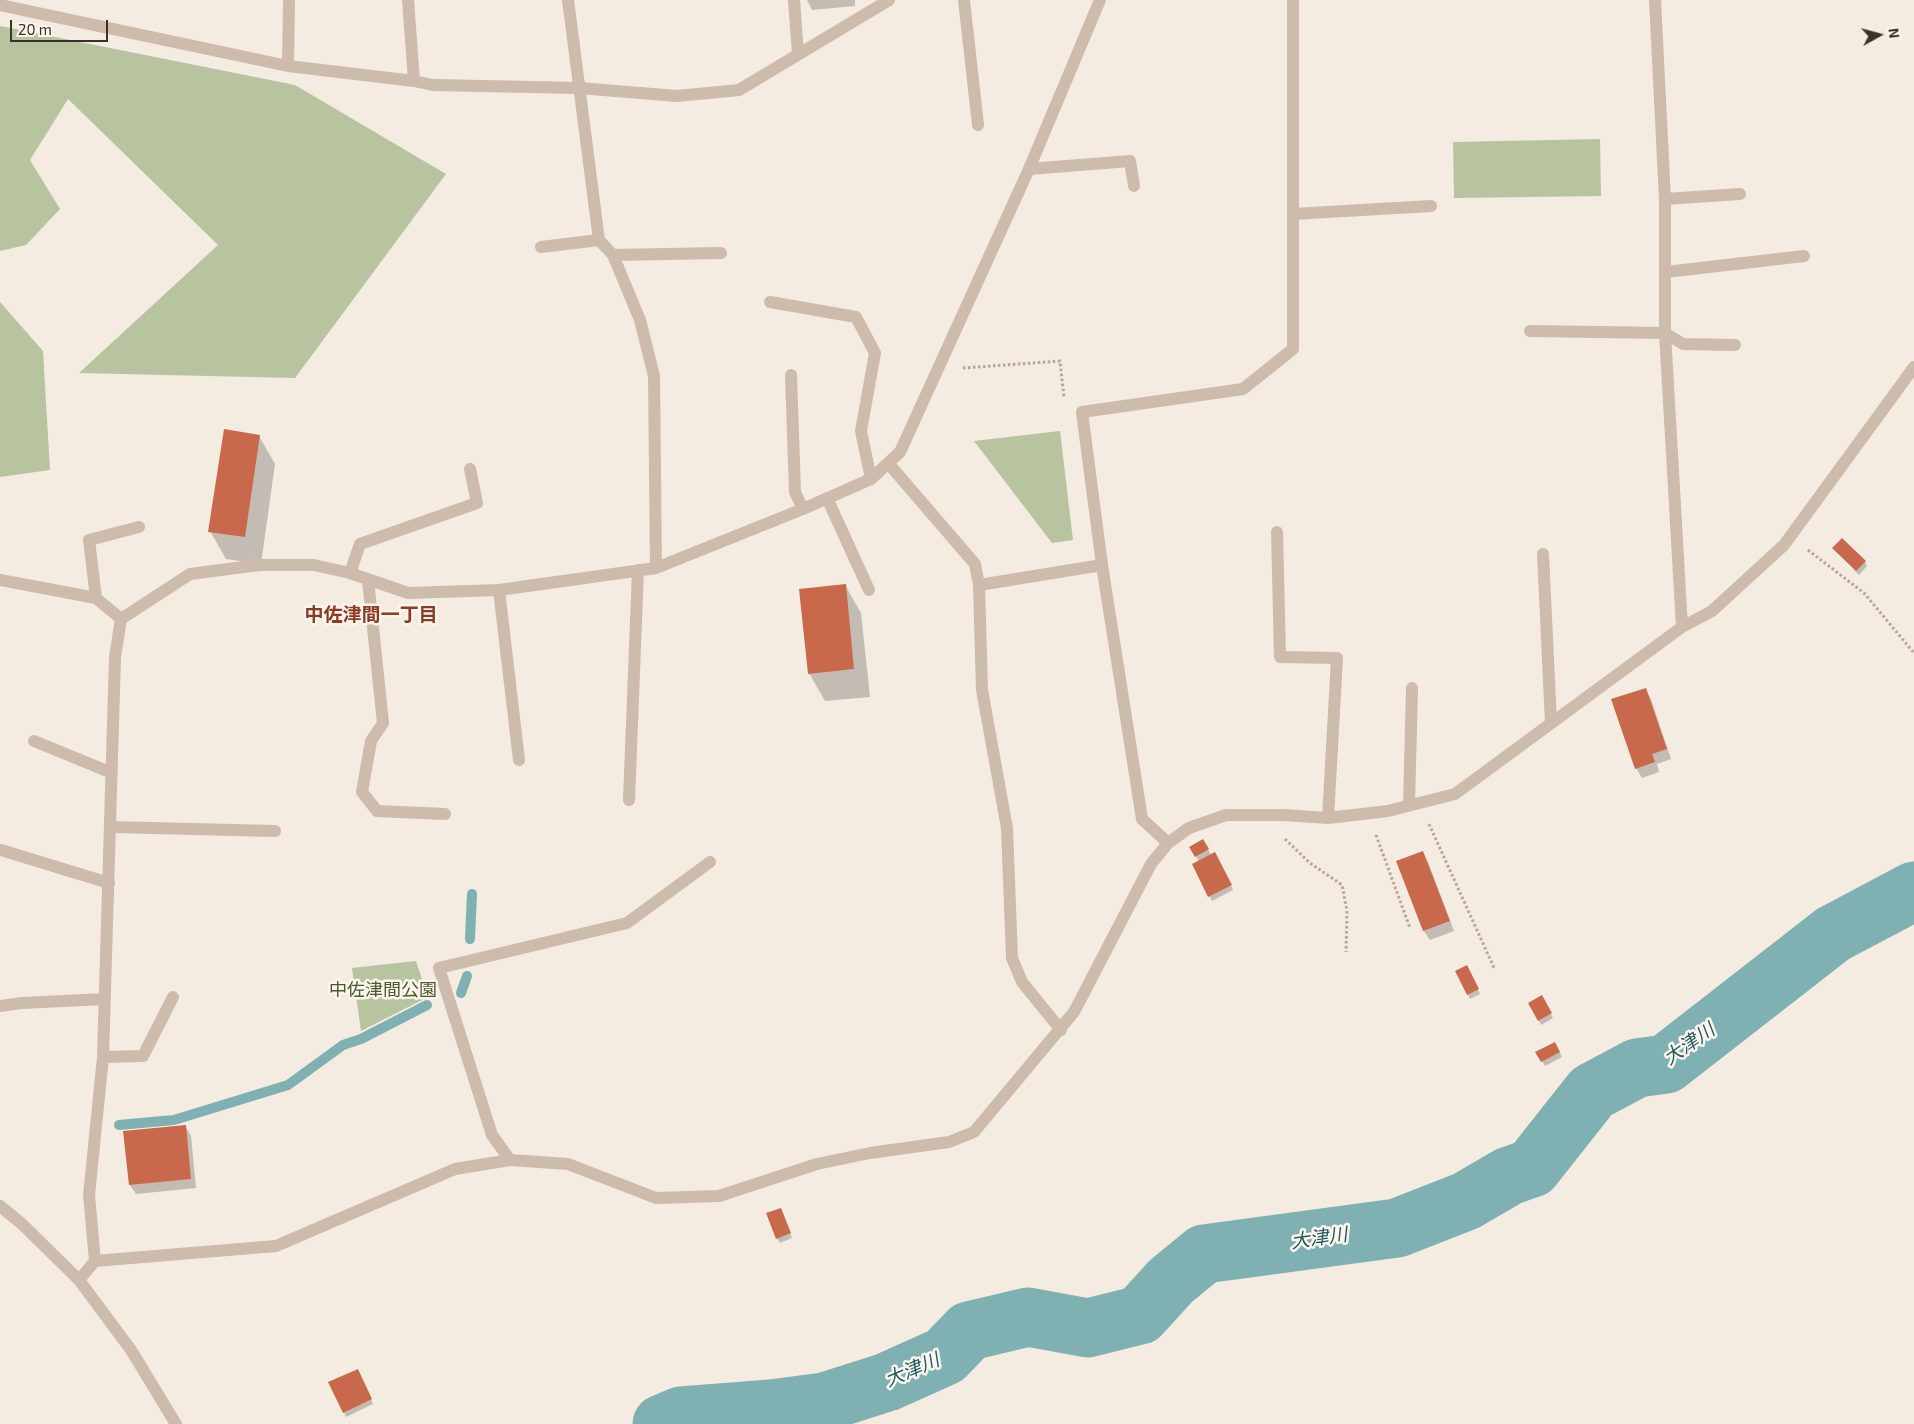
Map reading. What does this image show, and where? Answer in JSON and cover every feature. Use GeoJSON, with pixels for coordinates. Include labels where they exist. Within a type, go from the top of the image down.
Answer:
{"type":"FeatureCollection","features":[{"type":"Feature","properties":{"kind":"street"},"geometry":{"type":"LineString","coordinates":[[288,66],[289,0]]}},
{"type":"Feature","properties":{"kind":"street"},"geometry":{"type":"LineString","coordinates":[[408,0],[414,81]]}},
{"type":"Feature","properties":{"kind":"street"},"geometry":{"type":"LineString","coordinates":[[568,0],[599,240],[612,255],[640,320],[654,376],[656,568]]}},
{"type":"Feature","properties":{"kind":"street"},"geometry":{"type":"LineString","coordinates":[[794,0],[798,54]]}},
{"type":"Feature","properties":{"kind":"street"},"geometry":{"type":"LineString","coordinates":[[0,5],[288,66],[433,85],[579,88],[677,96],[740,90],[890,0]]}},
{"type":"Feature","properties":{"kind":"street"},"geometry":{"type":"LineString","coordinates":[[964,0],[978,125]]}},
{"type":"Feature","properties":{"kind":"street"},"geometry":{"type":"LineString","coordinates":[[95,1261],[89,1195],[103,1057],[115,657],[121,618],[190,574],[259,564],[314,564],[408,593],[500,590],[656,568],[872,479],[900,452],[1029,169],[1100,0]]}},
{"type":"Feature","properties":{"kind":"street"},"geometry":{"type":"LineString","coordinates":[[1168,842],[1142,819],[1102,566],[1082,412],[1243,389],[1293,349],[1293,0]]}},
{"type":"Feature","properties":{"kind":"street"},"geometry":{"type":"LineString","coordinates":[[1655,0],[1665,199],[1665,333],[1682,628]]}},
{"type":"Feature","properties":{"kind":"street"},"geometry":{"type":"LineString","coordinates":[[1029,169],[1130,161],[1134,186]]}},
{"type":"Feature","properties":{"kind":"street"},"geometry":{"type":"LineString","coordinates":[[1665,199],[1740,194]]}},
{"type":"Feature","properties":{"kind":"street"},"geometry":{"type":"LineString","coordinates":[[1293,214],[1431,206]]}},
{"type":"Feature","properties":{"kind":"street"},"geometry":{"type":"LineString","coordinates":[[541,247],[599,240]]}},
{"type":"Feature","properties":{"kind":"street"},"geometry":{"type":"LineString","coordinates":[[612,255],[721,253]]}},
{"type":"Feature","properties":{"kind":"street"},"geometry":{"type":"LineString","coordinates":[[1666,272],[1804,256]]}},
{"type":"Feature","properties":{"kind":"street"},"geometry":{"type":"LineString","coordinates":[[770,302],[856,318],[875,353],[861,431],[872,479]]}},
{"type":"Feature","properties":{"kind":"street"},"geometry":{"type":"LineString","coordinates":[[1530,331],[1665,333],[1683,344],[1735,344]]}},
{"type":"Feature","properties":{"kind":"street"},"geometry":{"type":"LineString","coordinates":[[79,1280],[95,1261],[276,1246],[454,1169],[510,1160],[568,1164],[656,1198],[719,1196],[817,1164],[870,1153],[949,1142],[974,1132],[1061,1030],[1074,1012],[1151,864],[1168,842],[1189,828],[1226,815],[1283,815],[1328,818],[1368,813],[1455,794],[1682,628],[1712,611],[1784,544],[1914,367]]}},
{"type":"Feature","properties":{"kind":"street"},"geometry":{"type":"LineString","coordinates":[[791,375],[795,492],[803,509]]}},
{"type":"Feature","properties":{"kind":"street"},"geometry":{"type":"LineString","coordinates":[[888,463],[975,564],[979,585],[982,690],[1007,828],[1012,958],[1022,982],[1061,1030]]}},
{"type":"Feature","properties":{"kind":"street"},"geometry":{"type":"LineString","coordinates":[[350,574],[360,544],[477,503],[470,469]]}},
{"type":"Feature","properties":{"kind":"street"},"geometry":{"type":"LineString","coordinates":[[827,498],[869,590]]}},
{"type":"Feature","properties":{"kind":"street"},"geometry":{"type":"LineString","coordinates":[[96,598],[89,540],[139,527]]}},
{"type":"Feature","properties":{"kind":"street"},"geometry":{"type":"LineString","coordinates":[[1278,532],[1280,657],[1337,658],[1328,818]]}},
{"type":"Feature","properties":{"kind":"street"},"geometry":{"type":"LineString","coordinates":[[1543,554],[1551,723]]}},
{"type":"Feature","properties":{"kind":"street"},"geometry":{"type":"LineString","coordinates":[[979,585],[1102,566]]}},
{"type":"Feature","properties":{"kind":"street"},"geometry":{"type":"LineString","coordinates":[[629,800],[638,570]]}},
{"type":"Feature","properties":{"kind":"street"},"geometry":{"type":"LineString","coordinates":[[0,580],[96,598],[121,618]]}},
{"type":"Feature","properties":{"kind":"street"},"geometry":{"type":"LineString","coordinates":[[368,580],[383,723],[371,741],[362,792],[377,811],[445,814]]}},
{"type":"Feature","properties":{"kind":"street"},"geometry":{"type":"LineString","coordinates":[[500,590],[519,760]]}},
{"type":"Feature","properties":{"kind":"street"},"geometry":{"type":"LineString","coordinates":[[1412,688],[1414,804]]}},
{"type":"Feature","properties":{"kind":"street"},"geometry":{"type":"LineString","coordinates":[[34,741],[112,773]]}},
{"type":"Feature","properties":{"kind":"street"},"geometry":{"type":"LineString","coordinates":[[111,828],[274,831]]}},
{"type":"Feature","properties":{"kind":"street"},"geometry":{"type":"LineString","coordinates":[[1,850],[108,883]]}},
{"type":"Feature","properties":{"kind":"street"},"geometry":{"type":"LineString","coordinates":[[510,1160],[492,1135],[438,968],[627,923],[710,862]]}},
{"type":"Feature","properties":{"kind":"street"},"geometry":{"type":"LineString","coordinates":[[103,1057],[144,1056],[173,997]]}},
{"type":"Feature","properties":{"kind":"street"},"geometry":{"type":"LineString","coordinates":[[0,1006],[22,1003],[105,999]]}},
{"type":"Feature","properties":{"kind":"street"},"geometry":{"type":"LineString","coordinates":[[0,1206],[22,1224],[79,1280],[131,1350],[176,1424]]}},
{"type":"Feature","properties":{"kind":"path"},"geometry":{"type":"LineString","coordinates":[[938,369],[1060,361],[1064,404],[1082,412]]}},
{"type":"Feature","properties":{"kind":"path"},"geometry":{"type":"LineString","coordinates":[[1784,544],[1804,546],[1864,593],[1914,653]]}},
{"type":"Feature","properties":{"kind":"path"},"geometry":{"type":"LineString","coordinates":[[1414,804],[1495,970]]}},
{"type":"Feature","properties":{"kind":"path"},"geometry":{"type":"LineString","coordinates":[[1368,813],[1410,928]]}},
{"type":"Feature","properties":{"kind":"path"},"geometry":{"type":"LineString","coordinates":[[1283,815],[1279,833],[1310,862],[1342,885],[1347,911],[1346,952]]}},
{"type":"Feature","properties":{"kind":"green space"},"geometry":{"type":"Polygon","coordinates":[[[0,26],[295,85],[446,174],[295,378],[79,373],[218,245],[68,99],[30,160],[60,209],[26,245],[0,251],[0,26]]]}},
{"type":"Feature","properties":{"kind":"green space"},"geometry":{"type":"Polygon","coordinates":[[[1600,139],[1601,196],[1454,198],[1453,142],[1600,139]]]}},
{"type":"Feature","properties":{"kind":"green space"},"geometry":{"type":"Polygon","coordinates":[[[0,302],[43,351],[50,470],[0,477],[0,302]]]}},
{"type":"Feature","properties":{"kind":"green space"},"geometry":{"type":"Polygon","coordinates":[[[1060,431],[1073,540],[1052,543],[974,441],[1060,431]]]}},
{"type":"Feature","properties":{"kind":"green space","name":"中佐津間公園"},"geometry":{"type":"Polygon","coordinates":[[[416,961],[428,997],[361,1031],[352,968],[416,961]]]}},
{"type":"Feature","properties":{"kind":"building"},"geometry":{"type":"Polygon","coordinates":[[[224,429],[260,435],[245,537],[208,532],[224,429]]]}},
{"type":"Feature","properties":{"kind":"building"},"geometry":{"type":"Polygon","coordinates":[[[1842,538],[1866,561],[1856,571],[1832,548],[1842,538]]]}},
{"type":"Feature","properties":{"kind":"building"},"geometry":{"type":"Polygon","coordinates":[[[846,584],[854,669],[808,674],[799,589],[846,584]]]}},
{"type":"Feature","properties":{"kind":"building"},"geometry":{"type":"Polygon","coordinates":[[[1646,688],[1667,749],[1652,754],[1655,762],[1635,769],[1611,699],[1646,688]]]}},
{"type":"Feature","properties":{"kind":"building"},"geometry":{"type":"Polygon","coordinates":[[[1203,839],[1209,849],[1195,857],[1189,847],[1203,839]]]}},
{"type":"Feature","properties":{"kind":"building"},"geometry":{"type":"Polygon","coordinates":[[[1423,851],[1450,921],[1423,931],[1396,861],[1423,851]]]}},
{"type":"Feature","properties":{"kind":"building"},"geometry":{"type":"Polygon","coordinates":[[[1215,852],[1232,885],[1208,897],[1192,864],[1215,852]]]}},
{"type":"Feature","properties":{"kind":"building"},"geometry":{"type":"Polygon","coordinates":[[[1467,965],[1479,989],[1467,995],[1455,971],[1467,965]]]}},
{"type":"Feature","properties":{"kind":"building"},"geometry":{"type":"Polygon","coordinates":[[[1542,995],[1552,1013],[1538,1021],[1528,1003],[1542,995]]]}},
{"type":"Feature","properties":{"kind":"building"},"geometry":{"type":"Polygon","coordinates":[[[1555,1042],[1560,1052],[1541,1062],[1535,1052],[1555,1042]]]}},
{"type":"Feature","properties":{"kind":"building"},"geometry":{"type":"Polygon","coordinates":[[[186,1125],[191,1179],[129,1185],[123,1131],[186,1125]]]}},
{"type":"Feature","properties":{"kind":"building"},"geometry":{"type":"Polygon","coordinates":[[[781,1208],[791,1233],[776,1239],[766,1213],[781,1208]]]}},
{"type":"Feature","properties":{"kind":"building"},"geometry":{"type":"Polygon","coordinates":[[[358,1369],[372,1399],[343,1413],[328,1382],[358,1369]]]}},
{"type":"Feature","properties":{"kind":"waterway","name":"大津川"},"geometry":{"type":"LineString","coordinates":[[662,1424],[681,1416],[771,1409],[824,1402],[887,1382],[945,1356],[969,1331],[1028,1317],[1088,1328],[1140,1315],[1171,1281],[1204,1254],[1397,1228],[1466,1201],[1509,1176],[1532,1168],[1592,1092],[1637,1068],[1666,1064],[1833,934],[1914,891]]}},
{"type":"Feature","properties":{"kind":"waterway"},"geometry":{"type":"LineString","coordinates":[[470,939],[472,894]]}},
{"type":"Feature","properties":{"kind":"waterway"},"geometry":{"type":"LineString","coordinates":[[461,993],[467,976]]}},
{"type":"Feature","properties":{"kind":"waterway"},"geometry":{"type":"LineString","coordinates":[[119,1125],[174,1120],[288,1085],[343,1045],[361,1039],[427,1005]]}},
{"type":"Feature","properties":{"kind":"district","name":"中佐津間一丁目"},"geometry":{"type":"Point","coordinates":[371,615]}}]}
